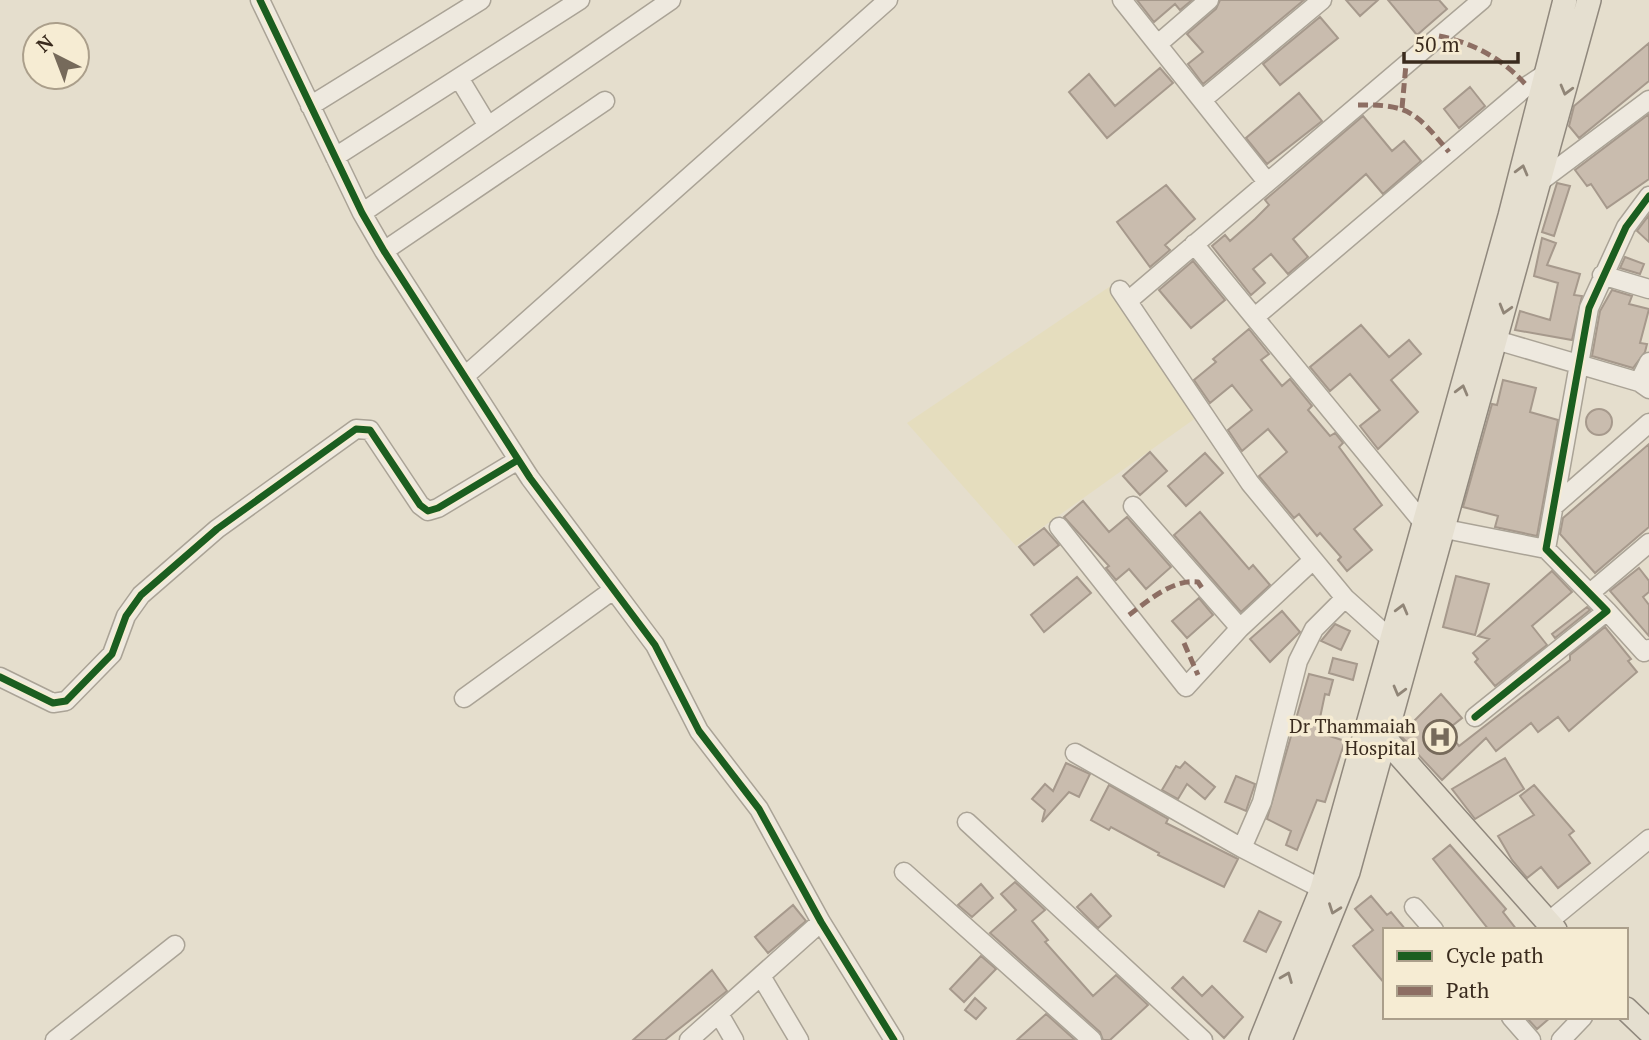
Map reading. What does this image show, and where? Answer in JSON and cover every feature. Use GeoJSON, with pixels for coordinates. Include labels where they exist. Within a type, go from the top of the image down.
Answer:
{"type":"FeatureCollection","features":[{"type":"Feature","properties":{"kind":"main road"},"geometry":{"type":"LineString","coordinates":[[1280,1040],[1348,872],[1386,739],[1434,527],[1565,0]]}},
{"type":"Feature","properties":{"kind":"main road"},"geometry":{"type":"LineString","coordinates":[[1261,1040],[1322,889],[1393,641],[1496,340],[1590,0]]}},
{"type":"Feature","properties":{"kind":"main road"},"geometry":{"type":"LineString","coordinates":[[1370,722],[1551,926]]}},
{"type":"Feature","properties":{"kind":"main road"},"geometry":{"type":"LineString","coordinates":[[1628,1011],[1649,1031]]}},
{"type":"Feature","properties":{"kind":"street"},"geometry":{"type":"LineString","coordinates":[[260,0],[362,213],[384,251],[518,460],[655,645],[699,731],[759,809],[821,922],[894,1040]]}},
{"type":"Feature","properties":{"kind":"street"},"geometry":{"type":"LineString","coordinates":[[310,106],[481,0]]}},
{"type":"Feature","properties":{"kind":"street"},"geometry":{"type":"LineString","coordinates":[[335,157],[580,0]]}},
{"type":"Feature","properties":{"kind":"street"},"geometry":{"type":"LineString","coordinates":[[362,213],[671,0]]}},
{"type":"Feature","properties":{"kind":"street"},"geometry":{"type":"LineString","coordinates":[[465,376],[888,0]]}},
{"type":"Feature","properties":{"kind":"street"},"geometry":{"type":"LineString","coordinates":[[1122,0],[1267,182]]}},
{"type":"Feature","properties":{"kind":"street"},"geometry":{"type":"LineString","coordinates":[[1158,44],[1209,0]]}},
{"type":"Feature","properties":{"kind":"street"},"geometry":{"type":"LineString","coordinates":[[1202,100],[1322,0]]}},
{"type":"Feature","properties":{"kind":"street"},"geometry":{"type":"LineString","coordinates":[[1393,641],[1345,598],[1250,482],[1124,295],[1194,244],[1482,0]]}},
{"type":"Feature","properties":{"kind":"street"},"geometry":{"type":"LineString","coordinates":[[1255,317],[1527,86],[1548,72]]}},
{"type":"Feature","properties":{"kind":"street"},"geometry":{"type":"LineString","coordinates":[[459,78],[488,126]]}},
{"type":"Feature","properties":{"kind":"street"},"geometry":{"type":"LineString","coordinates":[[1542,180],[1649,100]]}},
{"type":"Feature","properties":{"kind":"street"},"geometry":{"type":"LineString","coordinates":[[384,251],[605,102]]}},
{"type":"Feature","properties":{"kind":"street"},"geometry":{"type":"LineString","coordinates":[[1546,549],[1590,308],[1602,275],[1626,227],[1649,196]]}},
{"type":"Feature","properties":{"kind":"street"},"geometry":{"type":"LineString","coordinates":[[1194,244],[1434,527],[1546,549],[1644,652],[1649,649]]}},
{"type":"Feature","properties":{"kind":"street"},"geometry":{"type":"LineString","coordinates":[[1602,275],[1649,289]]}},
{"type":"Feature","properties":{"kind":"street"},"geometry":{"type":"LineString","coordinates":[[1496,340],[1644,385],[1649,362]]}},
{"type":"Feature","properties":{"kind":"street"},"geometry":{"type":"LineString","coordinates":[[1554,506],[1649,423]]}},
{"type":"Feature","properties":{"kind":"street"},"geometry":{"type":"LineString","coordinates":[[0,677],[53,703],[66,701],[112,654],[126,616],[141,595],[217,529],[356,429],[370,430],[420,505],[428,511],[438,508],[518,460]]}},
{"type":"Feature","properties":{"kind":"street"},"geometry":{"type":"LineString","coordinates":[[1133,506],[1240,628]]}},
{"type":"Feature","properties":{"kind":"street"},"geometry":{"type":"LineString","coordinates":[[1059,527],[1186,687],[1240,628],[1312,561]]}},
{"type":"Feature","properties":{"kind":"street"},"geometry":{"type":"LineString","coordinates":[[1590,593],[1649,543]]}},
{"type":"Feature","properties":{"kind":"street"},"geometry":{"type":"LineString","coordinates":[[464,698],[612,590]]}},
{"type":"Feature","properties":{"kind":"street"},"geometry":{"type":"LineString","coordinates":[[1242,848],[1262,802],[1298,661],[1314,629],[1345,598]]}},
{"type":"Feature","properties":{"kind":"street"},"geometry":{"type":"LineString","coordinates":[[1475,717],[1607,611]]}},
{"type":"Feature","properties":{"kind":"street"},"geometry":{"type":"LineString","coordinates":[[1075,752],[1242,848],[1322,889]]}},
{"type":"Feature","properties":{"kind":"street"},"geometry":{"type":"LineString","coordinates":[[967,822],[1203,1040]]}},
{"type":"Feature","properties":{"kind":"street"},"geometry":{"type":"LineString","coordinates":[[1551,926],[1649,839]]}},
{"type":"Feature","properties":{"kind":"street"},"geometry":{"type":"LineString","coordinates":[[904,872],[1092,1040]]}},
{"type":"Feature","properties":{"kind":"street"},"geometry":{"type":"LineString","coordinates":[[1414,907],[1432,928]]}},
{"type":"Feature","properties":{"kind":"street"},"geometry":{"type":"LineString","coordinates":[[689,1040],[821,922]]}},
{"type":"Feature","properties":{"kind":"street"},"geometry":{"type":"LineString","coordinates":[[55,1040],[175,945]]}},
{"type":"Feature","properties":{"kind":"street"},"geometry":{"type":"LineString","coordinates":[[761,976],[799,1040]]}},
{"type":"Feature","properties":{"kind":"street"},"geometry":{"type":"LineString","coordinates":[[719,1014],[734,1040]]}},
{"type":"Feature","properties":{"kind":"street"},"geometry":{"type":"LineString","coordinates":[[1513,1019],[1531,1040]]}},
{"type":"Feature","properties":{"kind":"street"},"geometry":{"type":"LineString","coordinates":[[1561,1040],[1581,1019]]}},
{"type":"Feature","properties":{"kind":"shaded area"},"geometry":{"type":"Polygon","coordinates":[[[1118,281],[1207,410],[1016,546],[907,423],[1118,281]]]}},
{"type":"Feature","properties":{"kind":"building"},"geometry":{"type":"Polygon","coordinates":[[[1137,0],[1192,0],[1180,10],[1175,4],[1154,22],[1137,0]]]}},
{"type":"Feature","properties":{"kind":"building"},"geometry":{"type":"Polygon","coordinates":[[[1220,0],[1304,0],[1203,84],[1188,64],[1203,52],[1187,34],[1216,9],[1220,0]]]}},
{"type":"Feature","properties":{"kind":"building"},"geometry":{"type":"Polygon","coordinates":[[[1346,0],[1378,0],[1360,16],[1346,0]]]}},
{"type":"Feature","properties":{"kind":"building"},"geometry":{"type":"Polygon","coordinates":[[[1388,0],[1439,0],[1447,9],[1417,35],[1388,0]]]}},
{"type":"Feature","properties":{"kind":"building"},"geometry":{"type":"Polygon","coordinates":[[[1320,17],[1338,38],[1280,85],[1263,64],[1320,17]]]}},
{"type":"Feature","properties":{"kind":"building"},"geometry":{"type":"Polygon","coordinates":[[[1649,43],[1649,81],[1579,138],[1569,126],[1574,106],[1649,43]]]}},
{"type":"Feature","properties":{"kind":"building"},"geometry":{"type":"Polygon","coordinates":[[[1160,68],[1173,83],[1107,138],[1069,92],[1089,74],[1115,106],[1160,68]]]}},
{"type":"Feature","properties":{"kind":"building"},"geometry":{"type":"Polygon","coordinates":[[[1470,87],[1485,106],[1459,128],[1444,109],[1470,87]]]}},
{"type":"Feature","properties":{"kind":"building"},"geometry":{"type":"Polygon","coordinates":[[[1299,93],[1322,121],[1267,164],[1246,138],[1299,93]]]}},
{"type":"Feature","properties":{"kind":"building"},"geometry":{"type":"Polygon","coordinates":[[[1649,114],[1649,179],[1607,208],[1591,184],[1587,186],[1575,170],[1649,114]]]}},
{"type":"Feature","properties":{"kind":"building"},"geometry":{"type":"Polygon","coordinates":[[[1363,116],[1392,151],[1404,141],[1421,161],[1383,194],[1366,174],[1293,239],[1308,257],[1288,274],[1271,254],[1253,269],[1265,283],[1251,295],[1212,246],[1225,235],[1230,241],[1269,205],[1265,200],[1363,116]]]}},
{"type":"Feature","properties":{"kind":"building"},"geometry":{"type":"Polygon","coordinates":[[[1557,183],[1570,186],[1554,236],[1542,232],[1557,183]]]}},
{"type":"Feature","properties":{"kind":"building"},"geometry":{"type":"Polygon","coordinates":[[[1166,185],[1195,219],[1165,245],[1170,250],[1150,267],[1117,222],[1166,185]]]}},
{"type":"Feature","properties":{"kind":"building"},"geometry":{"type":"Polygon","coordinates":[[[1649,215],[1649,242],[1637,231],[1649,215]]]}},
{"type":"Feature","properties":{"kind":"building"},"geometry":{"type":"Polygon","coordinates":[[[1542,238],[1556,243],[1547,265],[1580,274],[1574,295],[1582,296],[1572,340],[1515,330],[1520,311],[1550,320],[1558,283],[1534,276],[1542,238]]]}},
{"type":"Feature","properties":{"kind":"building"},"geometry":{"type":"Polygon","coordinates":[[[1625,257],[1644,264],[1640,274],[1620,268],[1625,257]]]}},
{"type":"Feature","properties":{"kind":"building"},"geometry":{"type":"Polygon","coordinates":[[[1193,261],[1225,300],[1191,328],[1159,290],[1193,261]]]}},
{"type":"Feature","properties":{"kind":"building"},"geometry":{"type":"Polygon","coordinates":[[[1612,290],[1632,296],[1629,304],[1649,309],[1640,343],[1647,344],[1645,352],[1633,368],[1592,356],[1600,311],[1612,290]]]}},
{"type":"Feature","properties":{"kind":"building"},"geometry":{"type":"Polygon","coordinates":[[[1361,325],[1389,357],[1409,340],[1421,354],[1391,380],[1418,412],[1378,449],[1360,426],[1380,410],[1350,374],[1330,391],[1310,367],[1361,325]]]}},
{"type":"Feature","properties":{"kind":"building"},"geometry":{"type":"Polygon","coordinates":[[[1249,329],[1269,354],[1261,360],[1282,386],[1290,379],[1312,406],[1308,410],[1330,436],[1335,433],[1343,443],[1339,447],[1382,505],[1354,529],[1372,550],[1347,571],[1338,560],[1341,557],[1320,533],[1317,536],[1299,514],[1294,518],[1259,476],[1287,452],[1268,429],[1242,451],[1228,430],[1252,410],[1232,385],[1210,403],[1194,380],[1216,362],[1213,359],[1249,329]]]}},
{"type":"Feature","properties":{"kind":"building"},"geometry":{"type":"Polygon","coordinates":[[[1503,380],[1536,388],[1530,412],[1558,420],[1537,536],[1495,527],[1498,516],[1463,507],[1492,404],[1497,405],[1503,380]]]}},
{"type":"Feature","properties":{"kind":"building"},"geometry":{"type":"Polygon","coordinates":[[[1599,409],[1608,413],[1612,422],[1608,431],[1599,435],[1590,431],[1586,422],[1590,413],[1599,409]]]}},
{"type":"Feature","properties":{"kind":"building"},"geometry":{"type":"Polygon","coordinates":[[[1649,444],[1649,527],[1595,573],[1560,534],[1563,518],[1649,444]]]}},
{"type":"Feature","properties":{"kind":"building"},"geometry":{"type":"Polygon","coordinates":[[[1150,452],[1167,471],[1140,495],[1123,476],[1150,452]]]}},
{"type":"Feature","properties":{"kind":"building"},"geometry":{"type":"Polygon","coordinates":[[[1205,453],[1223,473],[1186,506],[1168,486],[1205,453]]]}},
{"type":"Feature","properties":{"kind":"building"},"geometry":{"type":"Polygon","coordinates":[[[1083,501],[1109,532],[1127,517],[1171,567],[1146,589],[1129,569],[1116,580],[1106,568],[1109,566],[1064,517],[1083,501]]]}},
{"type":"Feature","properties":{"kind":"building"},"geometry":{"type":"Polygon","coordinates":[[[1200,512],[1249,569],[1253,565],[1270,585],[1241,612],[1174,535],[1200,512]]]}},
{"type":"Feature","properties":{"kind":"building"},"geometry":{"type":"Polygon","coordinates":[[[1044,528],[1059,545],[1034,565],[1019,547],[1044,528]]]}},
{"type":"Feature","properties":{"kind":"building"},"geometry":{"type":"Polygon","coordinates":[[[1639,568],[1649,581],[1649,592],[1643,597],[1649,605],[1649,636],[1610,591],[1639,568]]]}},
{"type":"Feature","properties":{"kind":"building"},"geometry":{"type":"Polygon","coordinates":[[[1552,571],[1572,592],[1532,626],[1547,645],[1495,686],[1475,662],[1478,659],[1473,653],[1489,639],[1478,636],[1552,571]]]}},
{"type":"Feature","properties":{"kind":"building"},"geometry":{"type":"Polygon","coordinates":[[[1456,576],[1489,584],[1475,635],[1443,627],[1456,576]]]}},
{"type":"Feature","properties":{"kind":"building"},"geometry":{"type":"Polygon","coordinates":[[[1077,577],[1091,593],[1044,632],[1031,615],[1077,577]]]}},
{"type":"Feature","properties":{"kind":"building"},"geometry":{"type":"Polygon","coordinates":[[[1199,598],[1213,615],[1187,638],[1172,621],[1199,598]]]}},
{"type":"Feature","properties":{"kind":"building"},"geometry":{"type":"Polygon","coordinates":[[[1587,607],[1590,610],[1555,638],[1552,634],[1587,607]]]}},
{"type":"Feature","properties":{"kind":"building"},"geometry":{"type":"Polygon","coordinates":[[[1282,611],[1300,632],[1270,662],[1250,639],[1282,611]]]}},
{"type":"Feature","properties":{"kind":"building"},"geometry":{"type":"Polygon","coordinates":[[[1335,624],[1350,631],[1341,650],[1321,641],[1335,624]]]}},
{"type":"Feature","properties":{"kind":"building"},"geometry":{"type":"Polygon","coordinates":[[[1605,627],[1631,659],[1628,661],[1637,672],[1569,731],[1558,717],[1538,732],[1531,723],[1496,751],[1486,738],[1442,780],[1400,735],[1441,694],[1462,718],[1447,730],[1459,746],[1570,660],[1570,655],[1605,627]]]}},
{"type":"Feature","properties":{"kind":"building"},"geometry":{"type":"Polygon","coordinates":[[[1333,658],[1357,664],[1353,680],[1329,673],[1333,658]]]}},
{"type":"Feature","properties":{"kind":"building"},"geometry":{"type":"Polygon","coordinates":[[[1309,674],[1333,680],[1329,695],[1325,694],[1317,732],[1345,741],[1325,802],[1317,800],[1297,850],[1286,845],[1291,831],[1267,819],[1309,674]]]}},
{"type":"Feature","properties":{"kind":"building"},"geometry":{"type":"Polygon","coordinates":[[[1505,758],[1524,789],[1475,819],[1452,789],[1505,758]]]}},
{"type":"Feature","properties":{"kind":"building"},"geometry":{"type":"Polygon","coordinates":[[[1185,762],[1215,787],[1205,799],[1187,784],[1178,799],[1162,790],[1176,766],[1180,768],[1185,762]]]}},
{"type":"Feature","properties":{"kind":"building"},"geometry":{"type":"Polygon","coordinates":[[[1066,763],[1090,774],[1079,797],[1069,792],[1042,822],[1045,810],[1032,799],[1045,784],[1053,791],[1066,763]]]}},
{"type":"Feature","properties":{"kind":"building"},"geometry":{"type":"Polygon","coordinates":[[[1236,776],[1255,784],[1246,811],[1225,802],[1236,776]]]}},
{"type":"Feature","properties":{"kind":"building"},"geometry":{"type":"Polygon","coordinates":[[[1109,785],[1168,819],[1166,823],[1238,859],[1224,887],[1158,855],[1159,853],[1111,827],[1109,830],[1091,820],[1109,785]]]}},
{"type":"Feature","properties":{"kind":"building"},"geometry":{"type":"Polygon","coordinates":[[[1534,785],[1574,831],[1569,835],[1590,863],[1558,888],[1541,867],[1527,878],[1512,860],[1498,836],[1534,815],[1520,796],[1534,785]]]}},
{"type":"Feature","properties":{"kind":"building"},"geometry":{"type":"Polygon","coordinates":[[[1450,845],[1506,909],[1503,912],[1515,928],[1487,928],[1433,859],[1450,845]]]}},
{"type":"Feature","properties":{"kind":"building"},"geometry":{"type":"Polygon","coordinates":[[[1015,882],[1045,910],[1032,921],[1048,940],[1045,942],[1093,996],[1116,975],[1148,1005],[1110,1040],[1103,1040],[1100,1032],[990,933],[1016,910],[1001,894],[1015,882]]]}},
{"type":"Feature","properties":{"kind":"building"},"geometry":{"type":"Polygon","coordinates":[[[981,884],[993,898],[972,917],[958,905],[981,884]]]}},
{"type":"Feature","properties":{"kind":"building"},"geometry":{"type":"Polygon","coordinates":[[[1091,894],[1111,916],[1098,928],[1077,907],[1091,894]]]}},
{"type":"Feature","properties":{"kind":"building"},"geometry":{"type":"Polygon","coordinates":[[[1371,896],[1387,915],[1391,912],[1404,928],[1383,928],[1383,982],[1353,946],[1373,930],[1355,909],[1371,896]]]}},
{"type":"Feature","properties":{"kind":"building"},"geometry":{"type":"Polygon","coordinates":[[[793,905],[806,921],[768,953],[755,937],[793,905]]]}},
{"type":"Feature","properties":{"kind":"building"},"geometry":{"type":"Polygon","coordinates":[[[1259,911],[1281,922],[1266,952],[1244,941],[1259,911]]]}},
{"type":"Feature","properties":{"kind":"building"},"geometry":{"type":"Polygon","coordinates":[[[981,956],[996,969],[964,1002],[950,989],[981,956]]]}},
{"type":"Feature","properties":{"kind":"building"},"geometry":{"type":"Polygon","coordinates":[[[712,970],[727,991],[665,1040],[633,1040],[712,970]]]}},
{"type":"Feature","properties":{"kind":"building"},"geometry":{"type":"Polygon","coordinates":[[[1183,977],[1202,996],[1212,986],[1243,1017],[1224,1038],[1172,988],[1183,977]]]}},
{"type":"Feature","properties":{"kind":"building"},"geometry":{"type":"Polygon","coordinates":[[[975,998],[986,1008],[976,1019],[965,1010],[975,998]]]}},
{"type":"Feature","properties":{"kind":"building"},"geometry":{"type":"Polygon","coordinates":[[[1046,1014],[1075,1040],[1017,1040],[1046,1014]]]}},
{"type":"Feature","properties":{"kind":"building"},"geometry":{"type":"Polygon","coordinates":[[[1528,1019],[1549,1019],[1537,1029],[1528,1019]]]}},
{"type":"Feature","properties":{"kind":"marked path"},"geometry":{"type":"LineString","coordinates":[[1439,36],[1464,43],[1498,60],[1527,86]]}},
{"type":"Feature","properties":{"kind":"marked path"},"geometry":{"type":"LineString","coordinates":[[1402,108],[1406,64]]}},
{"type":"Feature","properties":{"kind":"marked path"},"geometry":{"type":"LineString","coordinates":[[1358,105],[1390,106],[1411,114],[1428,128],[1449,152]]}},
{"type":"Feature","properties":{"kind":"marked path"},"geometry":{"type":"LineString","coordinates":[[1129,615],[1170,587],[1198,582],[1202,588]]}},
{"type":"Feature","properties":{"kind":"marked path"},"geometry":{"type":"LineString","coordinates":[[1184,643],[1198,675]]}},
{"type":"Feature","properties":{"kind":"cycle path"},"geometry":{"type":"LineString","coordinates":[[260,0],[362,213],[384,251],[530,478],[655,645],[699,731],[759,809],[821,922],[894,1040]]}},
{"type":"Feature","properties":{"kind":"cycle path"},"geometry":{"type":"LineString","coordinates":[[1475,717],[1607,611],[1546,549],[1589,308],[1626,227],[1649,196]]}},
{"type":"Feature","properties":{"kind":"cycle path"},"geometry":{"type":"LineString","coordinates":[[0,677],[53,703],[66,701],[112,654],[126,616],[141,595],[217,529],[356,429],[370,430],[420,505],[428,511],[438,508],[518,460]]}},
{"type":"Feature","properties":{"kind":"place","name":"Dr Thammaiah Hospital"},"geometry":{"type":"Point","coordinates":[1440,737]}}]}
